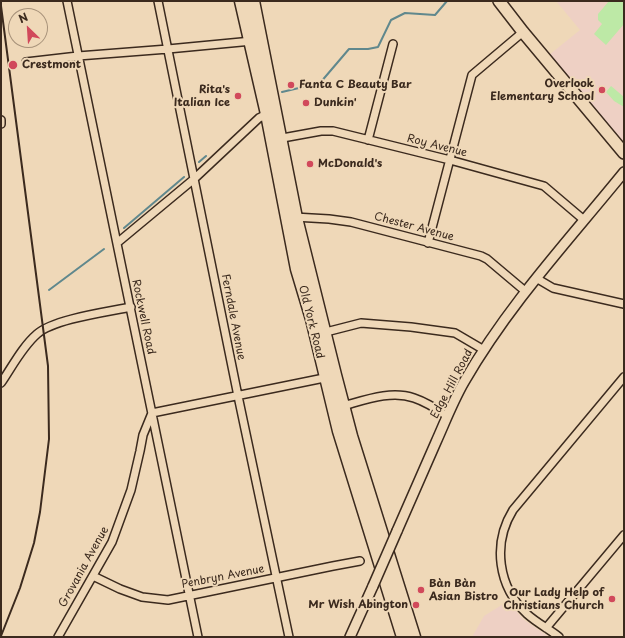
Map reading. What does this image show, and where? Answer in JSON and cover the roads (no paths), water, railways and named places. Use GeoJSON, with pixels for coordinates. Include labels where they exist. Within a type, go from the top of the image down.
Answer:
{"type":"FeatureCollection","features":[{"type":"Feature","properties":{"kind":"highway","name":"Old York Road"},"geometry":{"type":"LineString","coordinates":[[241,1],[255,40],[291,217],[330,376],[341,438],[403,637]]}},
{"type":"Feature","properties":{"kind":"highway","name":"Old York Road"},"geometry":{"type":"LineString","coordinates":[[252,1],[255,40],[266,114],[276,139]]}},
{"type":"Feature","properties":{"kind":"highway","name":"Old York Road"},"geometry":{"type":"LineString","coordinates":[[330,376],[343,406],[414,637]]}},
{"type":"Feature","properties":{"kind":"main road"},"geometry":{"type":"LineString","coordinates":[[499,1],[624,153]]}},
{"type":"Feature","properties":{"kind":"street","name":"Rockwell Road"},"geometry":{"type":"LineString","coordinates":[[67,1],[198,637]]}},
{"type":"Feature","properties":{"kind":"street","name":"Ferndale Avenue"},"geometry":{"type":"LineString","coordinates":[[158,1],[238,396],[289,637]]}},
{"type":"Feature","properties":{"kind":"street"},"geometry":{"type":"LineString","coordinates":[[428,243],[472,75],[523,32]]}},
{"type":"Feature","properties":{"kind":"street"},"geometry":{"type":"LineString","coordinates":[[26,62],[255,40]]}},
{"type":"Feature","properties":{"kind":"street"},"geometry":{"type":"LineString","coordinates":[[368,140],[393,44]]}},
{"type":"Feature","properties":{"kind":"street"},"geometry":{"type":"LineString","coordinates":[[117,243],[194,179],[259,118],[266,114]]}},
{"type":"Feature","properties":{"kind":"street","name":"Roy Avenue"},"geometry":{"type":"LineString","coordinates":[[276,139],[328,131],[450,160],[544,186],[584,220]]}},
{"type":"Feature","properties":{"kind":"street","name":"Edge Hill Road"},"geometry":{"type":"LineString","coordinates":[[350,637],[447,416],[464,382],[508,313],[624,172]]}},
{"type":"Feature","properties":{"kind":"street","name":"Chester Avenue"},"geometry":{"type":"LineString","coordinates":[[291,217],[351,222],[487,259],[525,291]]}},
{"type":"Feature","properties":{"kind":"street"},"geometry":{"type":"LineString","coordinates":[[536,278],[553,288],[624,304]]}},
{"type":"Feature","properties":{"kind":"street"},"geometry":{"type":"LineString","coordinates":[[1,383],[24,349],[37,335],[54,324],[130,307]]}},
{"type":"Feature","properties":{"kind":"street"},"geometry":{"type":"LineString","coordinates":[[320,333],[361,323],[410,328],[455,333],[484,350]]}},
{"type":"Feature","properties":{"kind":"street"},"geometry":{"type":"LineString","coordinates":[[152,413],[330,376]]}},
{"type":"Feature","properties":{"kind":"street"},"geometry":{"type":"LineString","coordinates":[[560,637],[546,628],[519,606],[505,582],[499,554],[502,535],[508,517],[624,377]]}},
{"type":"Feature","properties":{"kind":"street"},"geometry":{"type":"LineString","coordinates":[[343,406],[377,397],[398,395],[413,397],[447,416]]}},
{"type":"Feature","properties":{"kind":"street","name":"Grovania Avenue"},"geometry":{"type":"LineString","coordinates":[[58,637],[112,542],[131,490],[143,435],[152,413]]}},
{"type":"Feature","properties":{"kind":"street"},"geometry":{"type":"LineString","coordinates":[[546,628],[624,535]]}},
{"type":"Feature","properties":{"kind":"street","name":"Penbryn Avenue"},"geometry":{"type":"LineString","coordinates":[[93,576],[120,589],[142,597],[168,600],[360,561]]}},
{"type":"Feature","properties":{"kind":"waterway"},"geometry":{"type":"LineString","coordinates":[[282,92],[320,83],[349,49],[368,49],[378,47],[391,20],[405,13],[435,15],[447,1]]}},
{"type":"Feature","properties":{"kind":"waterway"},"geometry":{"type":"LineString","coordinates":[[199,162],[206,156]]}},
{"type":"Feature","properties":{"kind":"waterway"},"geometry":{"type":"LineString","coordinates":[[124,228],[184,177]]}},
{"type":"Feature","properties":{"kind":"waterway"},"geometry":{"type":"LineString","coordinates":[[49,290],[104,249]]}},
{"type":"Feature","properties":{"kind":"railway"},"geometry":{"type":"LineString","coordinates":[[1,6],[48,366],[49,439],[40,512],[34,543],[20,588],[1,636]]}},
{"type":"Feature","properties":{"kind":"place","name":"Crestmont"},"geometry":{"type":"Point","coordinates":[13,65]}},
{"type":"Feature","properties":{"kind":"place","name":"Fanta C Beauty Bar"},"geometry":{"type":"Point","coordinates":[291,85]}},
{"type":"Feature","properties":{"kind":"place","name":"Overlook Elementary School"},"geometry":{"type":"Point","coordinates":[602,90]}},
{"type":"Feature","properties":{"kind":"place","name":"Rita's Italian Ice"},"geometry":{"type":"Point","coordinates":[238,96]}},
{"type":"Feature","properties":{"kind":"place","name":"Dunkin'"},"geometry":{"type":"Point","coordinates":[306,103]}},
{"type":"Feature","properties":{"kind":"place","name":"McDonald's"},"geometry":{"type":"Point","coordinates":[310,164]}},
{"type":"Feature","properties":{"kind":"place","name":"Bàn Bàn Asian Bistro"},"geometry":{"type":"Point","coordinates":[421,590]}},
{"type":"Feature","properties":{"kind":"place","name":"Our Lady Help of Christians Church"},"geometry":{"type":"Point","coordinates":[612,599]}},
{"type":"Feature","properties":{"kind":"place","name":"Mr Wish Abington"},"geometry":{"type":"Point","coordinates":[416,605]}}]}
